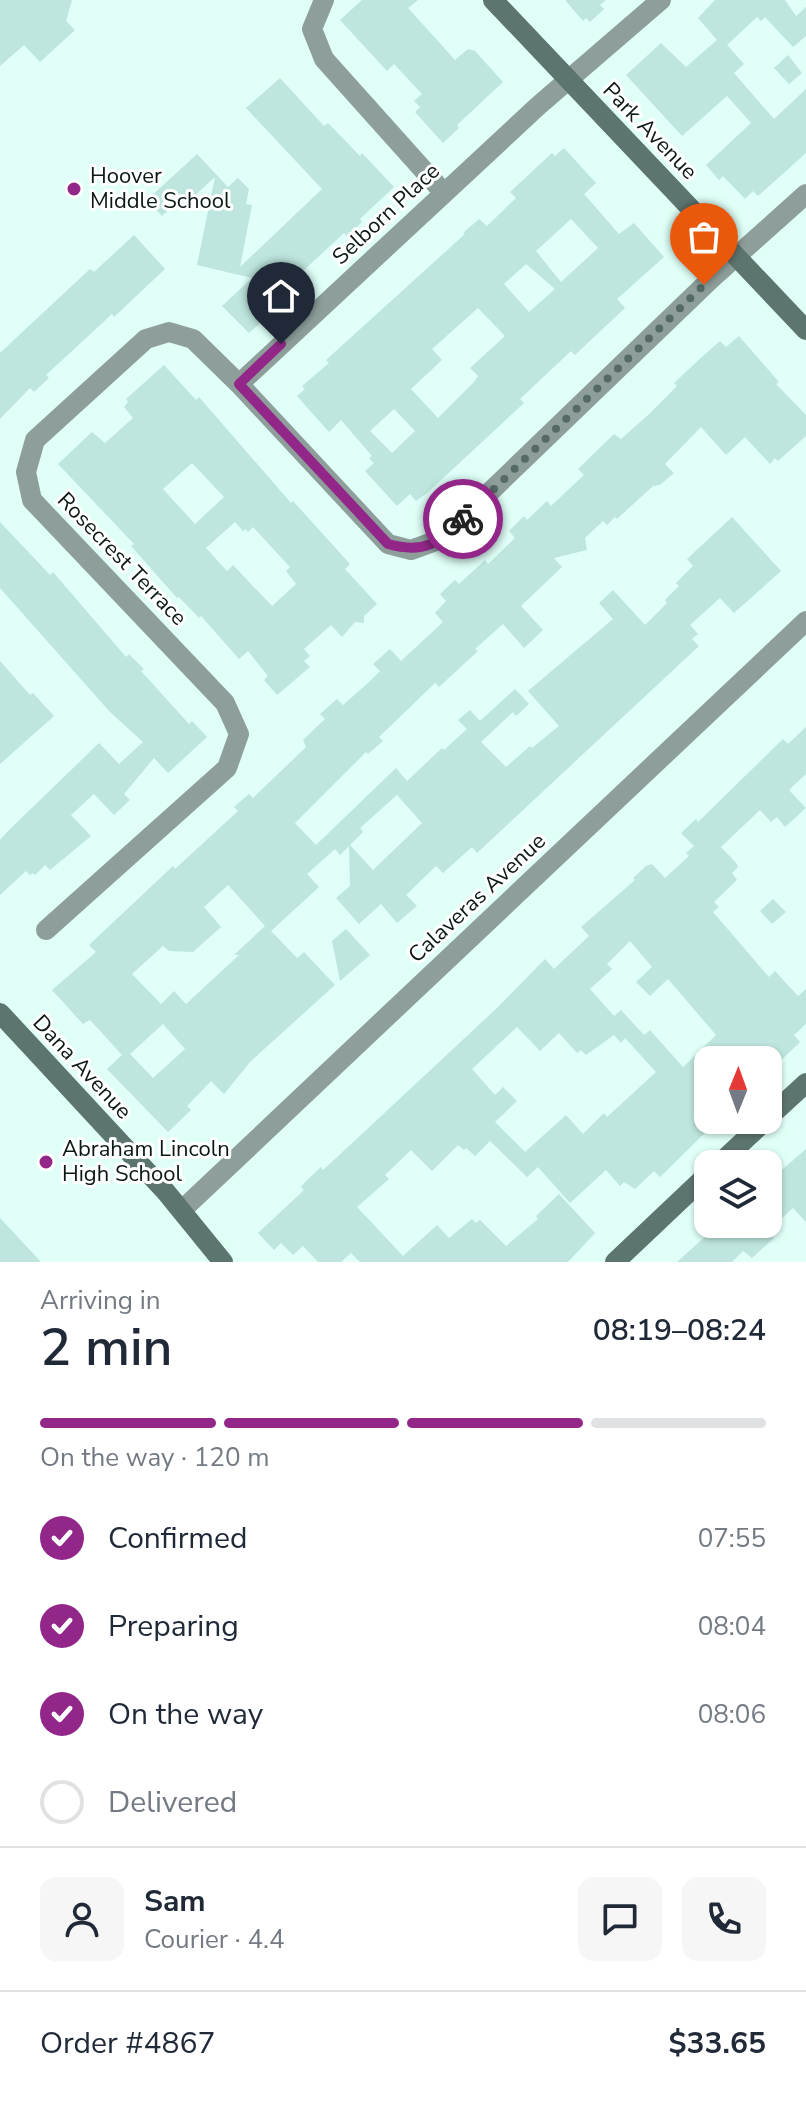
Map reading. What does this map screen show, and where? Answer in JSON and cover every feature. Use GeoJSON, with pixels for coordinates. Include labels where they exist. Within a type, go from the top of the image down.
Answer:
{"type":"FeatureCollection","features":[{"type":"Feature","properties":{"kind":"street"},"geometry":{"type":"LineString","coordinates":[[324,0],[312,29],[324,59],[444,193]]}},
{"type":"Feature","properties":{"kind":"street","name":"Park Avenue"},"geometry":{"type":"LineString","coordinates":[[493,0],[806,330]]}},
{"type":"Feature","properties":{"kind":"street","name":"Selborn Place"},"geometry":{"type":"LineString","coordinates":[[239,384],[568,80],[661,0]]}},
{"type":"Feature","properties":{"kind":"street","name":"Rosecrest Terrace"},"geometry":{"type":"LineString","coordinates":[[46,930],[227,768],[239,734],[225,703],[32,500],[26,472],[35,440],[146,339],[169,332],[193,339],[388,544],[411,550],[441,539],[736,256],[806,194]]}},
{"type":"Feature","properties":{"kind":"street","name":"Calaveras Avenue"},"geometry":{"type":"LineString","coordinates":[[182,1210],[806,621]]}},
{"type":"Feature","properties":{"kind":"street","name":"Dana Avenue"},"geometry":{"type":"LineString","coordinates":[[0,1013],[182,1210],[223,1262]]}},
{"type":"Feature","properties":{"kind":"street"},"geometry":{"type":"LineString","coordinates":[[782,1105],[806,1083]]}},
{"type":"Feature","properties":{"kind":"street"},"geometry":{"type":"LineString","coordinates":[[734,1150],[751,1134]]}},
{"type":"Feature","properties":{"kind":"street"},"geometry":{"type":"LineString","coordinates":[[615,1262],[694,1187]]}},
{"type":"Feature","properties":{"kind":"building"},"geometry":{"type":"Polygon","coordinates":[[[0,0],[72,0],[66,21],[75,30],[40,62],[24,45],[0,66],[0,0]]]}},
{"type":"Feature","properties":{"kind":"building"},"geometry":{"type":"Polygon","coordinates":[[[362,0],[418,0],[408,8],[455,60],[468,49],[475,51],[503,82],[457,125],[459,128],[443,143],[415,112],[420,107],[414,101],[422,94],[394,64],[387,71],[340,20],[362,0]]]}},
{"type":"Feature","properties":{"kind":"building"},"geometry":{"type":"Polygon","coordinates":[[[565,0],[606,0],[600,5],[604,9],[590,22],[586,18],[583,21],[565,0]]]}},
{"type":"Feature","properties":{"kind":"building"},"geometry":{"type":"Polygon","coordinates":[[[715,0],[785,0],[796,16],[806,7],[806,36],[793,47],[765,17],[761,21],[757,17],[727,45],[744,64],[734,73],[774,119],[806,89],[806,153],[758,196],[753,191],[745,199],[723,176],[719,180],[706,165],[751,123],[727,96],[682,136],[626,75],[661,43],[686,67],[717,40],[698,18],[715,0]]]}},
{"type":"Feature","properties":{"kind":"building"},"geometry":{"type":"Polygon","coordinates":[[[788,55],[802,73],[789,84],[774,68],[788,55]]]}},
{"type":"Feature","properties":{"kind":"building"},"geometry":{"type":"Polygon","coordinates":[[[280,78],[324,126],[328,123],[394,187],[347,236],[344,233],[303,271],[299,295],[291,295],[249,333],[222,306],[252,278],[197,265],[215,177],[189,201],[184,195],[162,216],[147,200],[197,154],[228,187],[238,178],[249,189],[246,204],[252,205],[240,267],[322,189],[246,108],[280,78]]]}},
{"type":"Feature","properties":{"kind":"building"},"geometry":{"type":"Polygon","coordinates":[[[564,148],[596,183],[584,194],[619,234],[634,223],[664,257],[617,299],[625,308],[575,355],[571,351],[520,399],[524,403],[426,494],[416,501],[410,494],[397,506],[365,471],[374,463],[369,458],[372,456],[341,420],[329,432],[297,396],[305,389],[302,386],[329,363],[326,360],[479,219],[487,226],[516,198],[510,192],[552,153],[555,156],[564,148]],[[571,219],[536,251],[561,282],[598,248],[571,219]],[[526,264],[504,284],[529,312],[555,289],[526,264]],[[478,308],[432,349],[442,360],[411,389],[438,418],[478,376],[470,368],[505,336],[478,308]],[[394,409],[370,431],[392,453],[415,431],[394,409]]]}},
{"type":"Feature","properties":{"kind":"building"},"geometry":{"type":"Polygon","coordinates":[[[134,235],[165,269],[46,375],[49,378],[34,392],[30,388],[0,419],[0,353],[90,269],[94,272],[134,235]]]}},
{"type":"Feature","properties":{"kind":"building"},"geometry":{"type":"Polygon","coordinates":[[[739,336],[779,382],[776,384],[806,415],[806,436],[778,461],[775,458],[770,464],[745,437],[726,455],[701,427],[665,464],[674,473],[660,485],[653,486],[617,519],[615,517],[607,525],[603,521],[585,538],[587,550],[554,558],[562,567],[521,606],[543,630],[524,648],[503,624],[439,687],[435,683],[379,737],[383,741],[368,754],[366,752],[295,823],[316,845],[396,768],[407,781],[467,729],[458,720],[470,710],[480,721],[515,689],[529,704],[516,716],[513,712],[481,742],[506,767],[559,726],[528,691],[613,619],[599,603],[613,590],[645,625],[667,603],[665,600],[679,586],[676,583],[693,566],[687,559],[732,517],[781,571],[734,613],[720,598],[690,625],[698,634],[692,639],[699,646],[477,853],[472,847],[443,873],[436,866],[406,895],[417,906],[397,923],[381,904],[359,924],[336,898],[350,886],[349,846],[340,855],[335,849],[307,874],[319,887],[271,931],[297,958],[304,952],[335,985],[251,1061],[224,1094],[211,1081],[187,1106],[191,1110],[168,1132],[107,1069],[122,1055],[90,1020],[83,1024],[52,990],[96,952],[89,945],[173,866],[175,869],[238,811],[234,807],[249,794],[253,798],[306,747],[303,740],[325,719],[320,714],[337,699],[343,705],[380,671],[373,664],[390,649],[401,661],[443,622],[435,613],[446,601],[440,594],[455,580],[459,584],[485,560],[488,564],[515,538],[509,531],[524,516],[527,520],[547,501],[551,506],[584,475],[578,469],[614,434],[621,439],[677,386],[674,383],[720,341],[726,347],[739,336]],[[397,795],[360,828],[363,832],[350,845],[373,870],[422,823],[397,795]],[[228,885],[204,907],[221,927],[193,952],[169,951],[163,946],[132,974],[161,1004],[174,991],[186,1004],[265,926],[228,885]],[[163,1024],[130,1054],[153,1078],[185,1049],[163,1024]]]}},
{"type":"Feature","properties":{"kind":"building"},"geometry":{"type":"Polygon","coordinates":[[[164,365],[196,400],[199,397],[291,503],[293,501],[350,564],[345,569],[377,604],[364,616],[364,623],[355,622],[342,637],[331,625],[304,649],[310,656],[304,661],[310,667],[277,695],[264,680],[268,676],[248,651],[239,659],[201,616],[199,618],[177,598],[131,546],[134,544],[58,464],[92,432],[105,443],[133,418],[124,407],[128,402],[126,399],[164,365]],[[192,463],[163,489],[195,524],[224,497],[192,463]],[[235,522],[206,548],[227,571],[233,565],[272,606],[296,584],[286,571],[290,567],[253,527],[248,532],[246,529],[243,531],[235,522]]]}},
{"type":"Feature","properties":{"kind":"building"},"geometry":{"type":"Polygon","coordinates":[[[0,522],[50,575],[53,572],[126,657],[129,654],[144,669],[141,671],[189,724],[192,721],[207,737],[168,773],[154,758],[124,794],[130,800],[114,815],[94,794],[71,815],[91,836],[50,870],[45,865],[35,875],[26,871],[0,895],[0,840],[8,831],[99,743],[119,764],[143,742],[110,712],[0,588],[0,522]]]}},
{"type":"Feature","properties":{"kind":"building"},"geometry":{"type":"Polygon","coordinates":[[[0,661],[30,695],[33,693],[54,716],[0,764],[0,661]]]}},
{"type":"Feature","properties":{"kind":"building"},"geometry":{"type":"Polygon","coordinates":[[[806,727],[806,774],[789,790],[806,808],[785,827],[777,817],[771,822],[760,810],[721,847],[737,864],[732,873],[737,880],[714,902],[719,907],[713,912],[769,977],[775,971],[798,996],[806,989],[806,1024],[794,1035],[800,1042],[782,1059],[782,1046],[705,1046],[716,1035],[668,979],[650,996],[636,982],[652,967],[630,941],[607,964],[612,969],[590,989],[614,1016],[621,1010],[644,1035],[650,1030],[683,1067],[694,1056],[694,1134],[704,1134],[660,1177],[654,1171],[635,1189],[624,1182],[620,1186],[606,1170],[570,1203],[538,1167],[527,1177],[490,1141],[475,1156],[458,1145],[432,1171],[411,1150],[385,1175],[389,1179],[357,1207],[403,1256],[437,1225],[449,1238],[472,1219],[476,1223],[480,1220],[506,1246],[538,1219],[536,1216],[559,1194],[595,1233],[568,1262],[360,1262],[351,1253],[341,1262],[318,1262],[303,1246],[293,1255],[281,1243],[274,1250],[258,1233],[304,1190],[301,1187],[306,1181],[321,1167],[323,1170],[363,1133],[545,959],[554,969],[589,936],[581,927],[635,880],[633,878],[646,866],[652,864],[665,878],[689,856],[686,853],[694,846],[681,833],[696,819],[698,822],[783,739],[788,744],[806,727]],[[517,1027],[472,1069],[495,1095],[503,1087],[517,1101],[495,1122],[525,1152],[566,1115],[583,1134],[604,1113],[607,1117],[656,1072],[625,1038],[621,1043],[614,1035],[586,1055],[581,1050],[577,1053],[559,1033],[540,1051],[517,1027]]]}},
{"type":"Feature","properties":{"kind":"building"},"geometry":{"type":"Polygon","coordinates":[[[773,899],[786,912],[772,924],[760,911],[773,899]]]}},
{"type":"Feature","properties":{"kind":"building"},"geometry":{"type":"Polygon","coordinates":[[[346,929],[370,955],[340,981],[332,941],[346,929]]]}},
{"type":"Feature","properties":{"kind":"building"},"geometry":{"type":"Polygon","coordinates":[[[806,1149],[806,1222],[793,1208],[782,1218],[782,1170],[806,1149]]]}},
{"type":"Feature","properties":{"kind":"building"},"geometry":{"type":"Polygon","coordinates":[[[0,1218],[41,1262],[0,1262],[0,1218]]]}},
{"type":"Feature","properties":{"kind":"building"},"geometry":{"type":"Polygon","coordinates":[[[704,1238],[774,1238],[752,1258],[743,1251],[732,1262],[677,1262],[704,1238]]]}},
{"type":"Feature","properties":{"kind":"way so far"},"geometry":{"type":"LineString","coordinates":[[463,519],[704,285]]}},
{"type":"Feature","properties":{"kind":"place","name":"Hoover Middle School"},"geometry":{"type":"Point","coordinates":[74,189]}},
{"type":"Feature","properties":{"kind":"place","name":"Abraham Lincoln High School"},"geometry":{"type":"Point","coordinates":[46,1162]}},
{"type":"Feature","properties":{"kind":"route"},"geometry":{"type":"LineString","coordinates":[[281,344],[239,384],[388,544],[411,550],[441,539],[463,519]]}}]}
